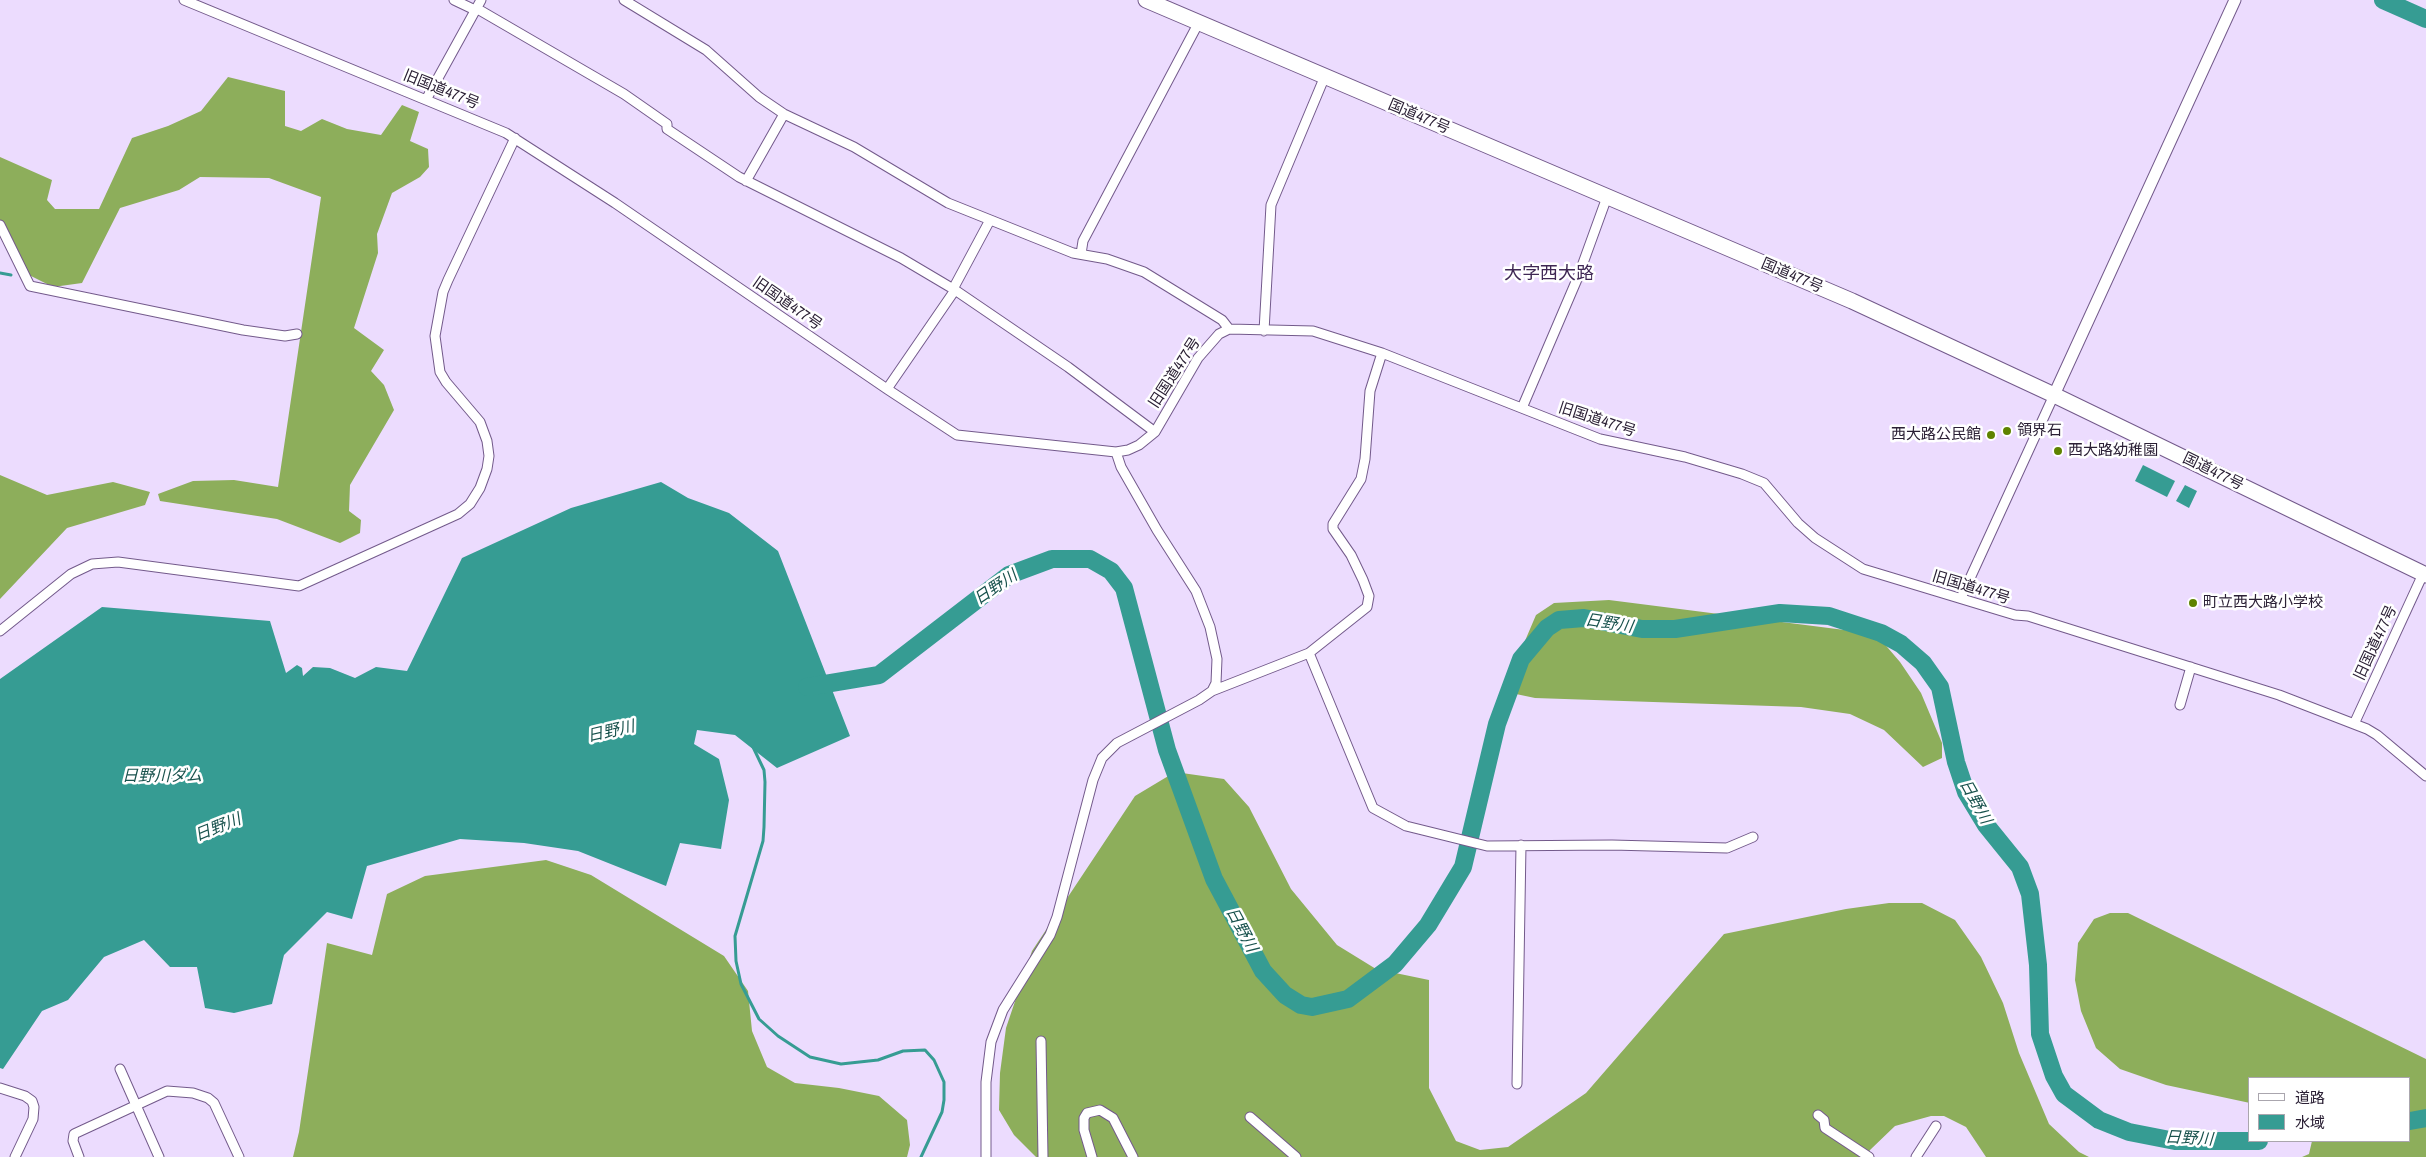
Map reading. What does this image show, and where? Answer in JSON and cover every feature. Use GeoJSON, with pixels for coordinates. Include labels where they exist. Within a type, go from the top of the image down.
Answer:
{"type":"FeatureCollection","features":[{"type":"Feature","properties":{"kind":"highway","name":"国道477号"},"geometry":{"type":"LineString","coordinates":[[1146,0],[1852,301],[2054,395],[2424,575]]}},
{"type":"Feature","properties":{"kind":"street","name":"旧国道477号"},"geometry":{"type":"LineString","coordinates":[[184,0],[200,3],[427,98],[515,138],[620,206],[887,390],[957,435],[1116,452],[1128,450],[1139,445],[1155,432],[1198,358],[1219,334],[1229,329],[1313,331],[1382,353],[1600,439],[1685,457],[1742,474],[1764,483],[1798,523],[1815,538],[1863,569],[2015,615],[2028,616],[2279,695],[2354,724],[2377,736],[2426,776]]}},
{"type":"Feature","properties":{"kind":"street"},"geometry":{"type":"LineString","coordinates":[[454,0],[477,6],[624,94],[667,124],[667,129],[746,181],[901,258],[954,289],[1068,367],[1155,432]]}},
{"type":"Feature","properties":{"kind":"street"},"geometry":{"type":"LineString","coordinates":[[624,0],[706,50],[759,97],[784,114],[854,147],[948,202],[1081,254],[1144,272],[1222,320],[1229,329]]}},
{"type":"Feature","properties":{"kind":"street"},"geometry":{"type":"LineString","coordinates":[[1961,598],[2235,0]]}},
{"type":"Feature","properties":{"kind":"street"},"geometry":{"type":"LineString","coordinates":[[427,98],[477,6]]}},
{"type":"Feature","properties":{"kind":"street"},"geometry":{"type":"LineString","coordinates":[[1081,254],[1083,241],[1199,22]]}},
{"type":"Feature","properties":{"kind":"street"},"geometry":{"type":"LineString","coordinates":[[1264,331],[1271,205],[1325,76]]}},
{"type":"Feature","properties":{"kind":"street"},"geometry":{"type":"LineString","coordinates":[[746,181],[784,114]]}},
{"type":"Feature","properties":{"kind":"street"},"geometry":{"type":"LineString","coordinates":[[0,631],[71,574],[92,564],[118,562],[299,586],[458,514],[470,504],[480,488],[487,469],[489,456],[487,441],[480,422],[446,382],[440,372],[436,350],[436,329],[443,292],[515,138]]}},
{"type":"Feature","properties":{"kind":"street"},"geometry":{"type":"LineString","coordinates":[[1522,408],[1578,277],[1607,197]]}},
{"type":"Feature","properties":{"kind":"street"},"geometry":{"type":"LineString","coordinates":[[887,390],[954,289],[990,220]]}},
{"type":"Feature","properties":{"kind":"street"},"geometry":{"type":"LineString","coordinates":[[0,225],[30,286],[243,330],[285,336],[297,334]]}},
{"type":"Feature","properties":{"kind":"street"},"geometry":{"type":"LineString","coordinates":[[986,1157],[988,1052],[994,1032],[1009,1000],[1050,936],[1060,907],[1093,780],[1102,758],[1117,743],[1128,736],[1199,700],[1212,691],[1309,653],[1368,607],[1367,591],[1356,564],[1333,529],[1333,524],[1361,479],[1365,459],[1370,391],[1382,353]]}},
{"type":"Feature","properties":{"kind":"street"},"geometry":{"type":"LineString","coordinates":[[1116,452],[1121,467],[1157,530],[1196,591],[1210,627],[1217,659],[1216,683],[1212,691]]}},
{"type":"Feature","properties":{"kind":"street","name":"旧国道477号"},"geometry":{"type":"LineString","coordinates":[[2354,724],[2424,575]]}},
{"type":"Feature","properties":{"kind":"street"},"geometry":{"type":"LineString","coordinates":[[1309,653],[1372,808],[1406,826],[1487,846],[1727,848],[1753,837]]}},
{"type":"Feature","properties":{"kind":"street"},"geometry":{"type":"LineString","coordinates":[[2180,705],[2191,667]]}},
{"type":"Feature","properties":{"kind":"street"},"geometry":{"type":"LineString","coordinates":[[1517,1084],[1521,845]]}},
{"type":"Feature","properties":{"kind":"street"},"geometry":{"type":"LineString","coordinates":[[1040,1041],[1043,1157]]}},
{"type":"Feature","properties":{"kind":"street"},"geometry":{"type":"LineString","coordinates":[[120,1069],[159,1157]]}},
{"type":"Feature","properties":{"kind":"street"},"geometry":{"type":"LineString","coordinates":[[0,1088],[25,1096],[32,1101],[34,1107],[33,1119],[15,1157]]}},
{"type":"Feature","properties":{"kind":"street"},"geometry":{"type":"LineString","coordinates":[[79,1157],[72,1141],[74,1134],[167,1091],[193,1093],[208,1098],[214,1103],[240,1157]]}},
{"type":"Feature","properties":{"kind":"street"},"geometry":{"type":"LineString","coordinates":[[1092,1157],[1084,1130],[1084,1118],[1087,1113],[1100,1110],[1113,1118],[1134,1157]]}},
{"type":"Feature","properties":{"kind":"street"},"geometry":{"type":"LineString","coordinates":[[1818,1115],[1824,1120],[1825,1128],[1869,1157]]}},
{"type":"Feature","properties":{"kind":"street"},"geometry":{"type":"LineString","coordinates":[[1250,1117],[1296,1157]]}},
{"type":"Feature","properties":{"kind":"street"},"geometry":{"type":"LineString","coordinates":[[1916,1157],[1936,1126]]}},
{"type":"Feature","properties":{"kind":"shaded area"},"geometry":{"type":"Polygon","coordinates":[[[228,77],[285,91],[285,126],[301,131],[322,119],[347,129],[381,135],[402,105],[419,112],[410,141],[428,149],[429,167],[420,177],[392,193],[377,234],[378,253],[354,328],[384,350],[371,371],[384,385],[394,410],[350,485],[349,511],[361,520],[360,533],[340,543],[277,519],[160,501],[158,494],[193,481],[234,480],[278,487],[321,197],[269,178],[200,177],[179,190],[120,208],[82,283],[53,287],[29,275],[0,233],[0,157],[52,180],[47,200],[55,209],[99,209],[132,138],[168,126],[201,111],[228,77]]]}},
{"type":"Feature","properties":{"kind":"shaded area"},"geometry":{"type":"Polygon","coordinates":[[[0,475],[47,495],[113,482],[150,492],[145,505],[67,528],[0,599],[0,475]]]}},
{"type":"Feature","properties":{"kind":"shaded area"},"geometry":{"type":"Polygon","coordinates":[[[1609,600],[1876,634],[1900,662],[1921,693],[1942,743],[1942,758],[1923,767],[1884,730],[1850,714],[1801,707],[1535,698],[1516,694],[1510,676],[1536,615],[1554,603],[1609,600]]]}},
{"type":"Feature","properties":{"kind":"shaded area"},"geometry":{"type":"Polygon","coordinates":[[[1175,772],[1224,779],[1249,807],[1291,889],[1337,945],[1376,969],[1429,980],[1429,1088],[1456,1141],[1480,1150],[1508,1147],[1586,1093],[1724,934],[1846,909],[1889,903],[1922,903],[1955,920],[1981,957],[2003,1003],[2019,1053],[2049,1124],[2079,1152],[2089,1157],[1986,1157],[1966,1127],[1944,1116],[1931,1116],[1895,1126],[1870,1150],[1867,1157],[1036,1157],[1014,1135],[999,1110],[1000,1073],[1006,1028],[1032,951],[1135,796],[1175,772]]]}},
{"type":"Feature","properties":{"kind":"shaded area"},"geometry":{"type":"Polygon","coordinates":[[[546,860],[591,875],[724,956],[748,991],[752,1031],[767,1067],[795,1083],[839,1088],[879,1096],[907,1120],[910,1145],[907,1157],[293,1157],[299,1132],[327,943],[372,955],[387,894],[425,876],[546,860]]]}},
{"type":"Feature","properties":{"kind":"shaded area"},"geometry":{"type":"Polygon","coordinates":[[[2110,913],[2128,913],[2426,1059],[2426,1157],[2302,1157],[2309,1154],[2312,1142],[2411,1142],[2411,1077],[2248,1077],[2248,1103],[2166,1085],[2120,1069],[2096,1048],[2081,1011],[2075,980],[2078,943],[2094,919],[2110,913]]]}},
{"type":"Feature","properties":{"kind":"water"},"geometry":{"type":"Polygon","coordinates":[[[2143,465],[2175,481],[2167,497],[2135,481],[2143,465]]]}},
{"type":"Feature","properties":{"kind":"water","name":"日野川ダム"},"geometry":{"type":"Polygon","coordinates":[[[661,482],[688,498],[729,513],[778,551],[850,736],[777,768],[735,735],[697,730],[694,744],[719,759],[729,800],[721,849],[680,843],[666,886],[578,851],[524,843],[460,839],[367,866],[352,919],[327,912],[284,955],[272,1004],[234,1013],[205,1008],[197,967],[170,967],[144,940],[104,957],[68,1000],[42,1011],[3,1069],[0,1068],[0,679],[102,607],[270,621],[286,673],[297,665],[302,668],[303,676],[313,667],[330,668],[355,678],[376,667],[407,671],[462,558],[571,508],[661,482]]]}},
{"type":"Feature","properties":{"kind":"water"},"geometry":{"type":"Polygon","coordinates":[[[2185,485],[2197,491],[2189,508],[2176,501],[2185,485]]]}},
{"type":"Feature","properties":{"kind":"waterway"},"geometry":{"type":"LineString","coordinates":[[2383,0],[2426,19]]}},
{"type":"Feature","properties":{"kind":"waterway"},"geometry":{"type":"LineString","coordinates":[[0,273],[11,275]]}},
{"type":"Feature","properties":{"kind":"waterway","name":"日野川"},"geometry":{"type":"LineString","coordinates":[[807,687],[879,675],[1009,575],[1052,559],[1090,559],[1111,571],[1124,588],[1167,750],[1214,879],[1263,971],[1285,995],[1301,1005],[1312,1007],[1348,999],[1395,964],[1428,925],[1463,867],[1497,724],[1521,659],[1547,628],[1559,620],[1584,618],[1642,629],[1675,629],[1780,613],[1829,616],[1881,633],[1901,644],[1923,663],[1940,687],[1956,762],[1966,792],[1986,825],[2020,867],[2030,894],[2038,965],[2040,1034],[2054,1076],[2064,1094],[2099,1120],[2129,1132],[2175,1141],[2248,1141]]}},
{"type":"Feature","properties":{"kind":"waterway"},"geometry":{"type":"LineString","coordinates":[[753,747],[764,770],[764,827],[763,841],[735,936],[736,961],[741,984],[759,1019],[778,1036],[810,1057],[841,1064],[878,1060],[903,1051],[925,1050],[934,1060],[944,1082],[944,1100],[942,1112],[921,1157]]}},
{"type":"Feature","properties":{"kind":"waterway","name":"日野川"},"geometry":{"type":"LineString","coordinates":[[2411,1121],[2426,1118]]}},
{"type":"Feature","properties":{"kind":"place","name":"領界石"},"geometry":{"type":"Point","coordinates":[2007,431]}},
{"type":"Feature","properties":{"kind":"place","name":"西大路公民館"},"geometry":{"type":"Point","coordinates":[1991,435]}},
{"type":"Feature","properties":{"kind":"place","name":"西大路幼稚園"},"geometry":{"type":"Point","coordinates":[2058,451]}},
{"type":"Feature","properties":{"kind":"place","name":"町立西大路小学校"},"geometry":{"type":"Point","coordinates":[2193,603]}},
{"type":"Feature","properties":{"kind":"district","name":"大字西大路"},"geometry":{"type":"Point","coordinates":[1549,274]}}]}
